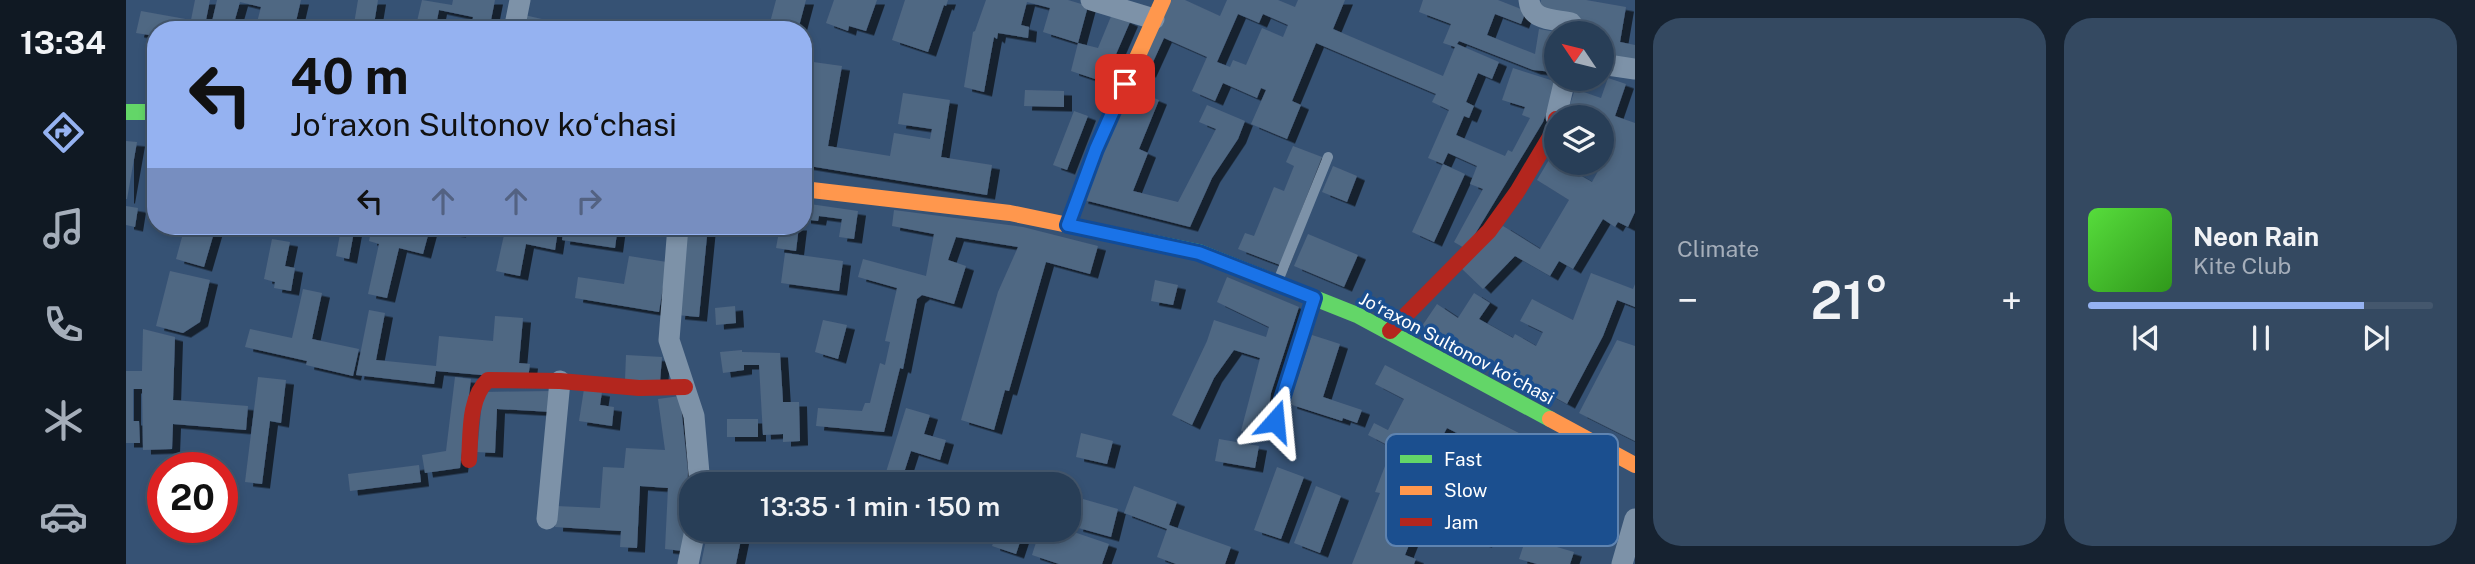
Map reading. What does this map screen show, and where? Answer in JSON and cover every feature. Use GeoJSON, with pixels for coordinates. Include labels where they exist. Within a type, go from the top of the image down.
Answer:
{"type":"FeatureCollection","features":[{"type":"Feature","properties":{"kind":"street"},"geometry":{"type":"LineString","coordinates":[[516,21],[520,0]]}},
{"type":"Feature","properties":{"kind":"street"},"geometry":{"type":"LineString","coordinates":[[1068,225],[1096,149],[1159,10],[1091,0]]}},
{"type":"Feature","properties":{"kind":"street"},"geometry":{"type":"LineString","coordinates":[[1529,0],[1530,10],[1536,16],[1561,21]]}},
{"type":"Feature","properties":{"kind":"street"},"geometry":{"type":"LineString","coordinates":[[1614,66],[1635,69]]}},
{"type":"Feature","properties":{"kind":"street"},"geometry":{"type":"LineString","coordinates":[[126,112],[147,112]]}},
{"type":"Feature","properties":{"kind":"street"},"geometry":{"type":"LineString","coordinates":[[1390,331],[1489,231],[1517,192],[1544,146]]}},
{"type":"Feature","properties":{"kind":"street","name":"Joʻraxon Sultonov koʻchasi"},"geometry":{"type":"LineString","coordinates":[[812,190],[1010,213],[1199,253],[1390,331],[1578,434]]}},
{"type":"Feature","properties":{"kind":"street"},"geometry":{"type":"LineString","coordinates":[[677,235],[669,340],[694,416],[699,472]]}},
{"type":"Feature","properties":{"kind":"street"},"geometry":{"type":"LineString","coordinates":[[469,460],[475,399],[483,382],[488,380],[560,381],[639,388],[685,387]]}},
{"type":"Feature","properties":{"kind":"street"},"geometry":{"type":"LineString","coordinates":[[547,519],[560,381]]}},
{"type":"Feature","properties":{"kind":"street","name":"Joʻraxon Sultonov koʻchasi"},"geometry":{"type":"LineString","coordinates":[[1618,456],[1635,465]]}},
{"type":"Feature","properties":{"kind":"street"},"geometry":{"type":"LineString","coordinates":[[1622,564],[1635,519]]}},
{"type":"Feature","properties":{"kind":"street"},"geometry":{"type":"LineString","coordinates":[[688,564],[693,542]]}},
{"type":"Feature","properties":{"kind":"lane"},"geometry":{"type":"LineString","coordinates":[[1277,284],[1328,157]]}},
{"type":"Feature","properties":{"kind":"lane"},"geometry":{"type":"LineString","coordinates":[[1275,421],[1314,298]]}},
{"type":"Feature","properties":{"kind":"building"},"geometry":{"type":"Polygon","coordinates":[[[195,0],[210,0],[206,21],[147,21],[147,35],[136,33],[141,11],[191,20],[195,0]]]}},
{"type":"Feature","properties":{"kind":"building"},"geometry":{"type":"Polygon","coordinates":[[[217,0],[301,0],[296,21],[257,21],[261,7],[240,2],[235,21],[212,21],[217,0]]]}},
{"type":"Feature","properties":{"kind":"building"},"geometry":{"type":"Polygon","coordinates":[[[358,0],[378,0],[374,21],[354,21],[358,0]]]}},
{"type":"Feature","properties":{"kind":"building"},"geometry":{"type":"Polygon","coordinates":[[[422,0],[452,5],[453,0],[495,0],[491,21],[472,21],[473,17],[439,10],[437,21],[417,21],[422,0]]]}},
{"type":"Feature","properties":{"kind":"building"},"geometry":{"type":"Polygon","coordinates":[[[776,0],[806,0],[800,21],[770,21],[776,0]]]}},
{"type":"Feature","properties":{"kind":"building"},"geometry":{"type":"Polygon","coordinates":[[[834,0],[877,0],[866,31],[849,26],[848,31],[826,23],[834,0]]]}},
{"type":"Feature","properties":{"kind":"building"},"geometry":{"type":"Polygon","coordinates":[[[905,0],[948,0],[928,52],[892,40],[905,0]]]}},
{"type":"Feature","properties":{"kind":"building"},"geometry":{"type":"Polygon","coordinates":[[[986,0],[1068,0],[1088,6],[1078,43],[1043,32],[1050,8],[1027,2],[1021,25],[1029,27],[1028,38],[998,33],[997,39],[994,37],[984,92],[964,87],[973,32],[986,0]]]}},
{"type":"Feature","properties":{"kind":"building"},"geometry":{"type":"Polygon","coordinates":[[[1168,0],[1185,0],[1220,16],[1227,0],[1278,0],[1295,7],[1298,0],[1345,0],[1333,29],[1443,76],[1455,47],[1443,43],[1451,24],[1419,12],[1423,0],[1498,0],[1526,11],[1521,24],[1495,14],[1487,35],[1535,54],[1539,29],[1544,30],[1544,71],[1533,70],[1459,41],[1457,44],[1499,62],[1492,79],[1478,73],[1466,102],[1474,106],[1469,118],[1464,116],[1456,135],[1505,156],[1508,150],[1512,152],[1530,118],[1522,115],[1525,107],[1502,100],[1513,68],[1544,78],[1544,91],[1554,91],[1549,105],[1544,105],[1543,122],[1466,249],[1454,242],[1483,189],[1470,184],[1477,166],[1448,153],[1443,164],[1428,158],[1449,110],[1432,102],[1436,94],[1316,43],[1292,101],[1301,105],[1287,139],[1251,124],[1266,90],[1261,88],[1257,98],[1223,83],[1215,101],[1192,91],[1207,57],[1164,38],[1148,73],[1138,68],[1168,0]],[[1238,14],[1217,62],[1230,67],[1233,60],[1246,65],[1262,28],[1283,37],[1288,25],[1263,14],[1259,23],[1238,14]]]}},
{"type":"Feature","properties":{"kind":"building"},"geometry":{"type":"Polygon","coordinates":[[[1541,0],[1586,0],[1626,7],[1620,42],[1635,45],[1635,64],[1614,61],[1614,21],[1582,21],[1538,13],[1541,0]]]}},
{"type":"Feature","properties":{"kind":"building"},"geometry":{"type":"Polygon","coordinates":[[[520,14],[546,20],[546,21],[519,21],[520,14]]]}},
{"type":"Feature","properties":{"kind":"building"},"geometry":{"type":"Polygon","coordinates":[[[1112,14],[1130,22],[1104,82],[1071,71],[1078,43],[1098,48],[1112,14]]]}},
{"type":"Feature","properties":{"kind":"building"},"geometry":{"type":"Polygon","coordinates":[[[812,62],[842,66],[828,146],[890,156],[894,133],[930,139],[932,129],[898,124],[903,93],[950,100],[941,157],[992,165],[987,195],[812,166],[812,62]]]}},
{"type":"Feature","properties":{"kind":"building"},"geometry":{"type":"Polygon","coordinates":[[[1614,80],[1626,84],[1615,116],[1635,123],[1635,212],[1628,227],[1618,222],[1615,227],[1603,219],[1573,269],[1559,261],[1550,276],[1515,256],[1483,289],[1461,268],[1503,226],[1540,249],[1569,200],[1537,180],[1544,168],[1544,175],[1580,175],[1592,182],[1596,175],[1614,175],[1614,105],[1570,105],[1574,91],[1601,98],[1603,91],[1614,91],[1614,80]]]}},
{"type":"Feature","properties":{"kind":"building"},"geometry":{"type":"Polygon","coordinates":[[[1127,87],[1159,100],[1139,149],[1148,153],[1133,191],[1178,202],[1216,129],[1199,122],[1207,105],[1245,121],[1238,139],[1212,178],[1190,227],[1080,199],[1127,87]]]}},
{"type":"Feature","properties":{"kind":"building"},"geometry":{"type":"Polygon","coordinates":[[[1025,90],[1064,91],[1064,107],[1024,106],[1025,90]]]}},
{"type":"Feature","properties":{"kind":"building"},"geometry":{"type":"Polygon","coordinates":[[[1074,111],[1088,116],[1067,170],[1053,165],[1074,111]]]}},
{"type":"Feature","properties":{"kind":"building"},"geometry":{"type":"Polygon","coordinates":[[[126,141],[137,142],[127,199],[126,199],[126,141]]]}},
{"type":"Feature","properties":{"kind":"building"},"geometry":{"type":"Polygon","coordinates":[[[1293,146],[1322,157],[1280,265],[1238,249],[1245,233],[1254,236],[1274,187],[1284,191],[1294,166],[1286,162],[1293,146]]]}},
{"type":"Feature","properties":{"kind":"building"},"geometry":{"type":"Polygon","coordinates":[[[1443,164],[1465,174],[1434,242],[1412,232],[1443,164]]]}},
{"type":"Feature","properties":{"kind":"building"},"geometry":{"type":"Polygon","coordinates":[[[1333,166],[1357,176],[1347,202],[1322,192],[1333,166]]]}},
{"type":"Feature","properties":{"kind":"building"},"geometry":{"type":"Polygon","coordinates":[[[812,204],[858,211],[854,239],[839,237],[842,219],[819,216],[818,221],[812,220],[812,204]]]}},
{"type":"Feature","properties":{"kind":"building"},"geometry":{"type":"Polygon","coordinates":[[[126,206],[138,208],[135,227],[126,225],[126,206]]]}},
{"type":"Feature","properties":{"kind":"building"},"geometry":{"type":"Polygon","coordinates":[[[894,210],[1023,227],[1098,246],[1090,274],[1046,262],[1009,391],[1005,390],[994,430],[961,420],[998,292],[1018,247],[956,237],[948,260],[966,266],[954,304],[922,295],[917,299],[903,369],[900,368],[884,432],[816,426],[818,408],[862,411],[865,403],[870,403],[880,363],[885,365],[890,342],[885,341],[897,288],[858,277],[863,259],[926,276],[934,234],[892,226],[894,210]]]}},
{"type":"Feature","properties":{"kind":"building"},"geometry":{"type":"Polygon","coordinates":[[[1308,234],[1358,255],[1344,287],[1294,266],[1308,234]]]}},
{"type":"Feature","properties":{"kind":"building"},"geometry":{"type":"Polygon","coordinates":[[[183,235],[213,235],[204,267],[176,259],[183,235]]]}},
{"type":"Feature","properties":{"kind":"building"},"geometry":{"type":"Polygon","coordinates":[[[340,235],[353,235],[349,259],[336,256],[340,235]]]}},
{"type":"Feature","properties":{"kind":"building"},"geometry":{"type":"Polygon","coordinates":[[[370,235],[428,235],[423,254],[399,248],[387,298],[368,294],[379,244],[369,241],[370,235]]]}},
{"type":"Feature","properties":{"kind":"building"},"geometry":{"type":"Polygon","coordinates":[[[504,235],[557,235],[555,250],[526,244],[520,276],[496,271],[504,235]]]}},
{"type":"Feature","properties":{"kind":"building"},"geometry":{"type":"Polygon","coordinates":[[[563,235],[617,235],[615,248],[562,240],[563,235]]]}},
{"type":"Feature","properties":{"kind":"building"},"geometry":{"type":"Polygon","coordinates":[[[685,235],[707,235],[699,317],[677,315],[685,235]]]}},
{"type":"Feature","properties":{"kind":"building"},"geometry":{"type":"Polygon","coordinates":[[[778,235],[798,235],[796,251],[776,248],[778,235]]]}},
{"type":"Feature","properties":{"kind":"building"},"geometry":{"type":"Polygon","coordinates":[[[272,239],[290,242],[285,266],[295,268],[291,291],[274,288],[275,282],[264,279],[272,239]]]}},
{"type":"Feature","properties":{"kind":"building"},"geometry":{"type":"Polygon","coordinates":[[[785,253],[843,261],[839,291],[781,283],[785,253]]]}},
{"type":"Feature","properties":{"kind":"building"},"geometry":{"type":"Polygon","coordinates":[[[629,256],[667,262],[659,312],[575,298],[578,277],[624,284],[629,256]]]}},
{"type":"Feature","properties":{"kind":"building"},"geometry":{"type":"Polygon","coordinates":[[[170,271],[210,280],[200,322],[183,333],[156,326],[170,271]]]}},
{"type":"Feature","properties":{"kind":"building"},"geometry":{"type":"Polygon","coordinates":[[[1591,273],[1633,289],[1635,284],[1635,307],[1617,300],[1603,336],[1567,404],[1461,346],[1459,350],[1422,326],[1437,304],[1458,318],[1474,293],[1490,303],[1479,319],[1513,338],[1515,334],[1536,346],[1543,332],[1520,321],[1532,299],[1573,320],[1591,273]]]}},
{"type":"Feature","properties":{"kind":"building"},"geometry":{"type":"Polygon","coordinates":[[[1227,277],[1299,307],[1271,393],[1265,436],[1241,431],[1260,358],[1234,350],[1214,378],[1192,425],[1172,415],[1214,320],[1266,337],[1269,327],[1217,302],[1227,277]]]}},
{"type":"Feature","properties":{"kind":"building"},"geometry":{"type":"Polygon","coordinates":[[[1155,280],[1178,285],[1173,305],[1151,301],[1155,280]]]}},
{"type":"Feature","properties":{"kind":"building"},"geometry":{"type":"Polygon","coordinates":[[[303,289],[322,293],[312,339],[359,349],[353,376],[306,365],[307,361],[245,347],[250,329],[292,338],[303,289]]]}},
{"type":"Feature","properties":{"kind":"building"},"geometry":{"type":"Polygon","coordinates":[[[735,306],[736,323],[716,325],[715,308],[735,306]]]}},
{"type":"Feature","properties":{"kind":"building"},"geometry":{"type":"Polygon","coordinates":[[[369,310],[385,313],[376,360],[436,366],[439,336],[493,341],[495,316],[523,318],[519,363],[530,364],[528,379],[436,371],[434,384],[356,375],[369,310]]]}},
{"type":"Feature","properties":{"kind":"building"},"geometry":{"type":"Polygon","coordinates":[[[823,320],[847,325],[838,359],[815,352],[823,320]]]}},
{"type":"Feature","properties":{"kind":"building"},"geometry":{"type":"Polygon","coordinates":[[[143,329],[175,337],[173,400],[248,406],[246,430],[173,424],[172,449],[143,450],[142,389],[133,389],[133,421],[139,421],[140,443],[126,443],[126,371],[142,371],[143,329]]]}},
{"type":"Feature","properties":{"kind":"building"},"geometry":{"type":"Polygon","coordinates":[[[1312,335],[1340,344],[1323,397],[1362,410],[1357,423],[1343,418],[1342,421],[1289,404],[1312,335]]]}},
{"type":"Feature","properties":{"kind":"building"},"geometry":{"type":"Polygon","coordinates":[[[1617,340],[1635,346],[1635,441],[1579,413],[1617,340]]]}},
{"type":"Feature","properties":{"kind":"building"},"geometry":{"type":"Polygon","coordinates":[[[742,350],[780,353],[783,402],[799,402],[800,441],[783,442],[783,434],[763,435],[759,365],[744,365],[744,370],[723,373],[720,352],[742,350]]]}},
{"type":"Feature","properties":{"kind":"building"},"geometry":{"type":"Polygon","coordinates":[[[626,355],[662,357],[660,382],[625,380],[626,355]]]}},
{"type":"Feature","properties":{"kind":"building"},"geometry":{"type":"Polygon","coordinates":[[[1385,365],[1521,434],[1459,434],[1447,428],[1444,434],[1386,434],[1386,444],[1368,435],[1374,423],[1388,430],[1404,399],[1375,384],[1385,365]]]}},
{"type":"Feature","properties":{"kind":"building"},"geometry":{"type":"Polygon","coordinates":[[[258,377],[286,380],[281,423],[270,421],[262,484],[245,482],[258,377]]]}},
{"type":"Feature","properties":{"kind":"building"},"geometry":{"type":"Polygon","coordinates":[[[455,377],[471,379],[460,468],[425,473],[422,455],[446,451],[455,377]]]}},
{"type":"Feature","properties":{"kind":"building"},"geometry":{"type":"Polygon","coordinates":[[[584,389],[602,392],[600,405],[614,407],[612,426],[579,421],[584,389]]]}},
{"type":"Feature","properties":{"kind":"building"},"geometry":{"type":"Polygon","coordinates":[[[554,391],[552,412],[497,409],[495,453],[477,452],[483,392],[554,391]]]}},
{"type":"Feature","properties":{"kind":"building"},"geometry":{"type":"Polygon","coordinates":[[[680,396],[688,472],[679,472],[679,542],[684,542],[683,551],[665,549],[668,488],[640,486],[637,548],[620,547],[621,531],[555,527],[556,506],[600,508],[603,467],[624,468],[626,448],[665,450],[658,399],[680,396]]]}},
{"type":"Feature","properties":{"kind":"building"},"geometry":{"type":"Polygon","coordinates":[[[906,408],[930,415],[924,434],[946,440],[940,460],[911,451],[904,472],[886,472],[906,408]]]}},
{"type":"Feature","properties":{"kind":"building"},"geometry":{"type":"Polygon","coordinates":[[[727,419],[758,419],[758,437],[727,437],[727,419]]]}},
{"type":"Feature","properties":{"kind":"building"},"geometry":{"type":"Polygon","coordinates":[[[1081,433],[1113,441],[1107,464],[1076,457],[1081,433]]]}},
{"type":"Feature","properties":{"kind":"building"},"geometry":{"type":"Polygon","coordinates":[[[1219,439],[1259,446],[1255,468],[1215,461],[1219,439]]]}},
{"type":"Feature","properties":{"kind":"building"},"geometry":{"type":"Polygon","coordinates":[[[1386,464],[1386,546],[1409,546],[1405,555],[1416,559],[1414,564],[1352,564],[1380,493],[1375,492],[1386,464]]]}},
{"type":"Feature","properties":{"kind":"building"},"geometry":{"type":"Polygon","coordinates":[[[419,465],[421,482],[350,491],[348,474],[419,465]]]}},
{"type":"Feature","properties":{"kind":"building"},"geometry":{"type":"Polygon","coordinates":[[[1277,467],[1304,477],[1281,539],[1254,530],[1277,467]]]}},
{"type":"Feature","properties":{"kind":"building"},"geometry":{"type":"Polygon","coordinates":[[[1134,486],[1177,502],[1169,525],[1231,547],[1225,564],[1176,564],[1157,557],[1167,529],[1124,513],[1134,486]]]}},
{"type":"Feature","properties":{"kind":"building"},"geometry":{"type":"Polygon","coordinates":[[[1316,486],[1341,496],[1320,553],[1294,543],[1316,486]]]}},
{"type":"Feature","properties":{"kind":"building"},"geometry":{"type":"Polygon","coordinates":[[[1083,499],[1118,509],[1111,537],[1081,529],[1083,499]]]}},
{"type":"Feature","properties":{"kind":"building"},"geometry":{"type":"Polygon","coordinates":[[[1081,534],[1109,544],[1102,564],[1059,564],[1032,555],[1036,542],[1081,542],[1081,534]]]}},
{"type":"Feature","properties":{"kind":"building"},"geometry":{"type":"Polygon","coordinates":[[[706,542],[741,542],[736,564],[701,564],[706,542]]]}},
{"type":"Feature","properties":{"kind":"building"},"geometry":{"type":"Polygon","coordinates":[[[994,542],[1020,542],[1016,554],[992,546],[994,542]]]}},
{"type":"Feature","properties":{"kind":"building"},"geometry":{"type":"Polygon","coordinates":[[[1523,546],[1553,546],[1574,552],[1570,564],[1537,564],[1519,559],[1523,546]]]}},
{"type":"Feature","properties":{"kind":"traffic: fast"},"geometry":{"type":"LineString","coordinates":[[126,112],[147,112]]}},
{"type":"Feature","properties":{"kind":"traffic: fast"},"geometry":{"type":"LineString","coordinates":[[1073,226],[1199,252],[1357,315],[1550,419]]}},
{"type":"Feature","properties":{"kind":"traffic: slow"},"geometry":{"type":"LineString","coordinates":[[1068,225],[1096,149],[1163,0]]}},
{"type":"Feature","properties":{"kind":"traffic: slow"},"geometry":{"type":"LineString","coordinates":[[812,190],[1010,213],[1073,226]]}},
{"type":"Feature","properties":{"kind":"traffic: slow"},"geometry":{"type":"LineString","coordinates":[[1550,419],[1578,434]]}},
{"type":"Feature","properties":{"kind":"traffic: slow"},"geometry":{"type":"LineString","coordinates":[[1618,456],[1635,465]]}},
{"type":"Feature","properties":{"kind":"traffic: jam"},"geometry":{"type":"LineString","coordinates":[[1390,331],[1489,231],[1517,192],[1544,147]]}},
{"type":"Feature","properties":{"kind":"traffic: jam"},"geometry":{"type":"LineString","coordinates":[[469,460],[474,407],[488,380],[560,381],[639,388],[685,387]]}},
{"type":"Feature","properties":{"kind":"route"},"geometry":{"type":"LineString","coordinates":[[1125,84],[1096,149],[1068,225],[1199,253],[1314,298],[1275,421]]}}]}
